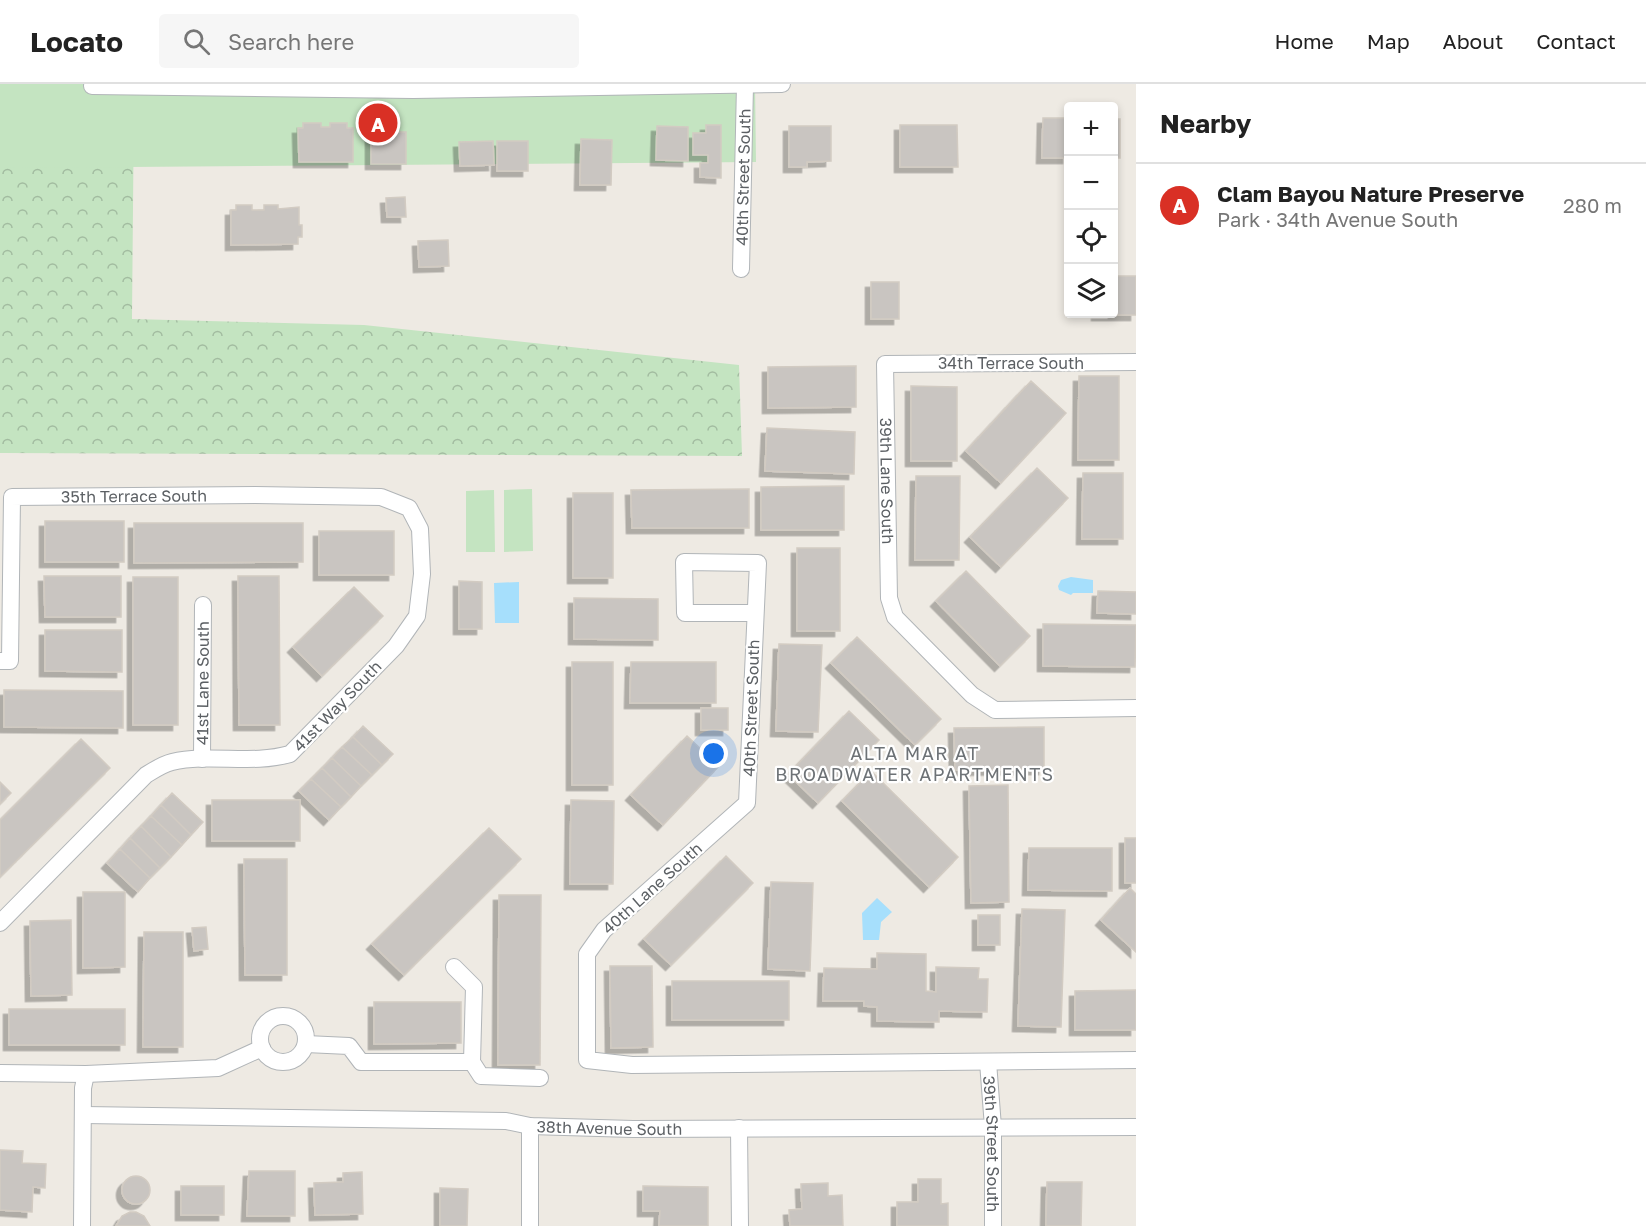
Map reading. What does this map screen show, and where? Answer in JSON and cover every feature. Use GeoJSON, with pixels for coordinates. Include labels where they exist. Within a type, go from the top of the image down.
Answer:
{"type":"FeatureCollection","features":[{"type":"Feature","properties":{"kind":"street"},"geometry":{"type":"LineString","coordinates":[[92,86],[413,90],[782,84]]}},
{"type":"Feature","properties":{"kind":"street","name":"40th Street South"},"geometry":{"type":"LineString","coordinates":[[741,269],[745,86]]}},
{"type":"Feature","properties":{"kind":"street","name":"34th Terrace South"},"geometry":{"type":"LineString","coordinates":[[885,364],[1136,362]]}},
{"type":"Feature","properties":{"kind":"street","name":"39th Lane South"},"geometry":{"type":"LineString","coordinates":[[885,364],[889,598],[895,617],[972,695],[995,710],[1136,708]]}},
{"type":"Feature","properties":{"kind":"street","name":"35th Terrace South"},"geometry":{"type":"LineString","coordinates":[[5,661],[12,496],[255,495]]}},
{"type":"Feature","properties":{"kind":"street","name":"41st Way South"},"geometry":{"type":"LineString","coordinates":[[0,923],[146,774],[170,762],[202,759],[274,759],[290,754],[396,646],[417,616],[422,574],[420,530],[409,508],[381,497],[255,495]]}},
{"type":"Feature","properties":{"kind":"street","name":"40th Street South"},"geometry":{"type":"LineString","coordinates":[[747,803],[758,563],[684,562],[685,613],[755,613]]}},
{"type":"Feature","properties":{"kind":"street","name":"41st Lane South"},"geometry":{"type":"LineString","coordinates":[[202,605],[202,759]]}},
{"type":"Feature","properties":{"kind":"street","name":"40th Lane South"},"geometry":{"type":"LineString","coordinates":[[747,803],[604,930],[587,954],[587,1060],[632,1065],[988,1062]]}},
{"type":"Feature","properties":{"kind":"street"},"geometry":{"type":"LineString","coordinates":[[454,967],[474,987],[472,1062],[481,1076],[540,1078]]}},
{"type":"Feature","properties":{"kind":"street"},"geometry":{"type":"LineString","coordinates":[[286,1016],[300,1023],[304,1029],[306,1044],[299,1056],[286,1062],[271,1059],[262,1048],[261,1032],[265,1025],[278,1017],[286,1016]]}},
{"type":"Feature","properties":{"kind":"street"},"geometry":{"type":"LineString","coordinates":[[306,1044],[349,1046],[362,1062],[472,1062]]}},
{"type":"Feature","properties":{"kind":"street"},"geometry":{"type":"LineString","coordinates":[[0,1073],[86,1074],[218,1068],[262,1048]]}},
{"type":"Feature","properties":{"kind":"street"},"geometry":{"type":"LineString","coordinates":[[988,1062],[1136,1060]]}},
{"type":"Feature","properties":{"kind":"street","name":"39th Street South"},"geometry":{"type":"LineString","coordinates":[[988,1062],[993,1127],[993,1226]]}},
{"type":"Feature","properties":{"kind":"street"},"geometry":{"type":"LineString","coordinates":[[82,1226],[83,1088],[86,1074]]}},
{"type":"Feature","properties":{"kind":"street","name":"38th Avenue South"},"geometry":{"type":"LineString","coordinates":[[84,1115],[495,1121],[530,1126],[633,1129],[1136,1127]]}},
{"type":"Feature","properties":{"kind":"street"},"geometry":{"type":"LineString","coordinates":[[530,1126],[530,1226]]}},
{"type":"Feature","properties":{"kind":"street"},"geometry":{"type":"LineString","coordinates":[[740,1128],[740,1226]]}},
{"type":"Feature","properties":{"kind":"green space"},"geometry":{"type":"Polygon","coordinates":[[[0,84],[134,97],[132,319],[364,325],[739,365],[742,456],[0,453],[0,84]]]}},
{"type":"Feature","properties":{"kind":"green space"},"geometry":{"type":"Polygon","coordinates":[[[0,84],[755,84],[756,162],[0,168],[0,84]]]}},
{"type":"Feature","properties":{"kind":"green space"},"geometry":{"type":"Polygon","coordinates":[[[532,489],[533,551],[504,552],[504,490],[532,489]]]}},
{"type":"Feature","properties":{"kind":"green space"},"geometry":{"type":"Polygon","coordinates":[[[494,490],[495,552],[466,552],[466,491],[494,490]]]}},
{"type":"Feature","properties":{"kind":"water"},"geometry":{"type":"Polygon","coordinates":[[[1071,577],[1093,580],[1093,593],[1073,593],[1071,595],[1059,590],[1061,580],[1071,577]]]}},
{"type":"Feature","properties":{"kind":"water"},"geometry":{"type":"Polygon","coordinates":[[[519,582],[519,623],[495,623],[494,583],[519,582]]]}},
{"type":"Feature","properties":{"kind":"water"},"geometry":{"type":"Polygon","coordinates":[[[877,898],[892,912],[881,922],[879,940],[863,940],[862,913],[877,898]]]}},
{"type":"Feature","properties":{"kind":"building"},"geometry":{"type":"Polygon","coordinates":[[[1043,118],[1064,118],[1064,158],[1042,158],[1043,118]]]}},
{"type":"Feature","properties":{"kind":"building"},"geometry":{"type":"Polygon","coordinates":[[[1118,119],[1120,119],[1120,158],[1118,158],[1118,119]]]}},
{"type":"Feature","properties":{"kind":"building"},"geometry":{"type":"Polygon","coordinates":[[[303,123],[321,123],[321,127],[330,127],[330,123],[347,123],[347,128],[353,128],[353,162],[299,162],[298,128],[303,128],[303,123]]]}},
{"type":"Feature","properties":{"kind":"building"},"geometry":{"type":"Polygon","coordinates":[[[706,125],[721,125],[721,178],[700,177],[700,163],[708,163],[708,155],[693,155],[693,133],[706,133],[706,125]]]}},
{"type":"Feature","properties":{"kind":"building"},"geometry":{"type":"Polygon","coordinates":[[[900,125],[957,125],[958,167],[900,167],[900,125]]]}},
{"type":"Feature","properties":{"kind":"building"},"geometry":{"type":"Polygon","coordinates":[[[657,126],[688,127],[688,161],[656,160],[657,126]]]}},
{"type":"Feature","properties":{"kind":"building"},"geometry":{"type":"Polygon","coordinates":[[[789,126],[831,126],[831,161],[807,162],[807,167],[789,167],[789,126]]]}},
{"type":"Feature","properties":{"kind":"building"},"geometry":{"type":"Polygon","coordinates":[[[371,132],[406,132],[406,164],[371,164],[371,132]]]}},
{"type":"Feature","properties":{"kind":"building"},"geometry":{"type":"Polygon","coordinates":[[[581,139],[612,140],[611,185],[580,185],[581,139]]]}},
{"type":"Feature","properties":{"kind":"building"},"geometry":{"type":"Polygon","coordinates":[[[493,141],[494,165],[460,166],[459,142],[493,141]]]}},
{"type":"Feature","properties":{"kind":"building"},"geometry":{"type":"Polygon","coordinates":[[[497,141],[528,141],[528,171],[497,171],[497,141]]]}},
{"type":"Feature","properties":{"kind":"building"},"geometry":{"type":"Polygon","coordinates":[[[405,197],[406,217],[387,217],[386,198],[405,197]]]}},
{"type":"Feature","properties":{"kind":"building"},"geometry":{"type":"Polygon","coordinates":[[[236,205],[252,205],[252,210],[264,210],[264,205],[278,205],[278,209],[299,207],[302,237],[298,237],[298,244],[231,245],[231,210],[236,210],[236,205]]]}},
{"type":"Feature","properties":{"kind":"building"},"geometry":{"type":"Polygon","coordinates":[[[448,240],[449,266],[419,267],[418,241],[448,240]]]}},
{"type":"Feature","properties":{"kind":"building"},"geometry":{"type":"Polygon","coordinates":[[[1118,276],[1136,276],[1136,315],[1118,315],[1118,276]]]}},
{"type":"Feature","properties":{"kind":"building"},"geometry":{"type":"Polygon","coordinates":[[[871,282],[899,282],[899,319],[871,319],[871,282]]]}},
{"type":"Feature","properties":{"kind":"building"},"geometry":{"type":"Polygon","coordinates":[[[856,366],[856,407],[768,408],[768,367],[856,366]]]}},
{"type":"Feature","properties":{"kind":"building"},"geometry":{"type":"Polygon","coordinates":[[[1079,376],[1119,376],[1119,460],[1078,460],[1079,376]]]}},
{"type":"Feature","properties":{"kind":"building"},"geometry":{"type":"Polygon","coordinates":[[[1031,381],[1066,413],[1001,483],[966,451],[1031,381]]]}},
{"type":"Feature","properties":{"kind":"building"},"geometry":{"type":"Polygon","coordinates":[[[911,386],[957,387],[957,461],[911,461],[911,386]]]}},
{"type":"Feature","properties":{"kind":"building"},"geometry":{"type":"Polygon","coordinates":[[[767,428],[855,432],[854,474],[765,471],[767,428]]]}},
{"type":"Feature","properties":{"kind":"building"},"geometry":{"type":"Polygon","coordinates":[[[1037,468],[1068,498],[1001,567],[970,537],[1037,468]]]}},
{"type":"Feature","properties":{"kind":"building"},"geometry":{"type":"Polygon","coordinates":[[[1083,473],[1123,473],[1123,539],[1082,539],[1083,473]]]}},
{"type":"Feature","properties":{"kind":"building"},"geometry":{"type":"Polygon","coordinates":[[[916,476],[960,476],[959,560],[915,560],[916,476]]]}},
{"type":"Feature","properties":{"kind":"building"},"geometry":{"type":"Polygon","coordinates":[[[844,486],[844,530],[761,530],[761,487],[844,486]]]}},
{"type":"Feature","properties":{"kind":"building"},"geometry":{"type":"Polygon","coordinates":[[[749,489],[749,528],[632,528],[631,490],[749,489]]]}},
{"type":"Feature","properties":{"kind":"building"},"geometry":{"type":"Polygon","coordinates":[[[573,493],[613,493],[613,578],[573,578],[573,493]]]}},
{"type":"Feature","properties":{"kind":"building"},"geometry":{"type":"Polygon","coordinates":[[[45,521],[124,521],[124,562],[45,562],[45,521]]]}},
{"type":"Feature","properties":{"kind":"building"},"geometry":{"type":"Polygon","coordinates":[[[134,523],[303,523],[303,562],[134,563],[134,523]]]}},
{"type":"Feature","properties":{"kind":"building"},"geometry":{"type":"Polygon","coordinates":[[[319,531],[394,531],[394,575],[319,575],[319,531]]]}},
{"type":"Feature","properties":{"kind":"building"},"geometry":{"type":"Polygon","coordinates":[[[797,548],[840,548],[840,631],[797,631],[797,548]]]}},
{"type":"Feature","properties":{"kind":"building"},"geometry":{"type":"Polygon","coordinates":[[[966,571],[1030,636],[1000,666],[936,601],[966,571]]]}},
{"type":"Feature","properties":{"kind":"building"},"geometry":{"type":"Polygon","coordinates":[[[44,576],[121,576],[121,617],[45,617],[44,576]]]}},
{"type":"Feature","properties":{"kind":"building"},"geometry":{"type":"Polygon","coordinates":[[[238,576],[279,576],[280,725],[239,725],[238,576]]]}},
{"type":"Feature","properties":{"kind":"building"},"geometry":{"type":"Polygon","coordinates":[[[133,577],[178,577],[178,725],[133,725],[133,577]]]}},
{"type":"Feature","properties":{"kind":"building"},"geometry":{"type":"Polygon","coordinates":[[[459,581],[482,582],[482,629],[459,629],[459,581]]]}},
{"type":"Feature","properties":{"kind":"building"},"geometry":{"type":"Polygon","coordinates":[[[354,587],[383,616],[322,676],[293,647],[354,587]]]}},
{"type":"Feature","properties":{"kind":"building"},"geometry":{"type":"Polygon","coordinates":[[[1098,591],[1136,592],[1136,614],[1097,613],[1098,591]]]}},
{"type":"Feature","properties":{"kind":"building"},"geometry":{"type":"Polygon","coordinates":[[[574,598],[658,599],[658,640],[574,639],[574,598]]]}},
{"type":"Feature","properties":{"kind":"building"},"geometry":{"type":"Polygon","coordinates":[[[1043,624],[1136,625],[1135,667],[1043,666],[1043,624]]]}},
{"type":"Feature","properties":{"kind":"building"},"geometry":{"type":"Polygon","coordinates":[[[45,630],[122,630],[122,672],[45,671],[45,630]]]}},
{"type":"Feature","properties":{"kind":"building"},"geometry":{"type":"Polygon","coordinates":[[[857,637],[941,719],[915,745],[831,663],[857,637]]]}},
{"type":"Feature","properties":{"kind":"building"},"geometry":{"type":"Polygon","coordinates":[[[779,644],[822,645],[818,732],[776,731],[779,644]]]}},
{"type":"Feature","properties":{"kind":"building"},"geometry":{"type":"Polygon","coordinates":[[[572,662],[613,662],[613,785],[572,785],[572,662]]]}},
{"type":"Feature","properties":{"kind":"building"},"geometry":{"type":"Polygon","coordinates":[[[631,662],[716,662],[716,703],[630,703],[631,662]]]}},
{"type":"Feature","properties":{"kind":"building"},"geometry":{"type":"Polygon","coordinates":[[[4,690],[123,691],[123,728],[4,727],[4,690]]]}},
{"type":"Feature","properties":{"kind":"building"},"geometry":{"type":"Polygon","coordinates":[[[701,708],[728,708],[728,730],[701,730],[701,708]]]}},
{"type":"Feature","properties":{"kind":"building"},"geometry":{"type":"Polygon","coordinates":[[[849,711],[879,740],[818,803],[788,774],[849,711]]]}},
{"type":"Feature","properties":{"kind":"building"},"geometry":{"type":"Polygon","coordinates":[[[363,726],[393,754],[382,765],[353,737],[363,726]]]}},
{"type":"Feature","properties":{"kind":"building"},"geometry":{"type":"Polygon","coordinates":[[[1044,727],[1044,769],[955,770],[954,728],[1044,727]]]}},
{"type":"Feature","properties":{"kind":"building"},"geometry":{"type":"Polygon","coordinates":[[[687,736],[719,766],[663,825],[631,795],[687,736]]]}},
{"type":"Feature","properties":{"kind":"building"},"geometry":{"type":"Polygon","coordinates":[[[353,737],[382,765],[372,775],[342,747],[353,737]]]}},
{"type":"Feature","properties":{"kind":"building"},"geometry":{"type":"Polygon","coordinates":[[[81,739],[110,768],[0,877],[0,820],[81,739]]]}},
{"type":"Feature","properties":{"kind":"building"},"geometry":{"type":"Polygon","coordinates":[[[342,747],[372,775],[361,786],[332,758],[342,747]]]}},
{"type":"Feature","properties":{"kind":"building"},"geometry":{"type":"Polygon","coordinates":[[[332,758],[361,786],[351,797],[322,768],[332,758]]]}},
{"type":"Feature","properties":{"kind":"building"},"geometry":{"type":"Polygon","coordinates":[[[322,768],[351,797],[341,807],[311,779],[322,768]]]}},
{"type":"Feature","properties":{"kind":"building"},"geometry":{"type":"Polygon","coordinates":[[[871,771],[958,857],[929,887],[842,801],[871,771]]]}},
{"type":"Feature","properties":{"kind":"building"},"geometry":{"type":"Polygon","coordinates":[[[311,779],[341,807],[329,820],[299,791],[311,779]]]}},
{"type":"Feature","properties":{"kind":"building"},"geometry":{"type":"Polygon","coordinates":[[[0,782],[11,793],[0,804],[0,782]]]}},
{"type":"Feature","properties":{"kind":"building"},"geometry":{"type":"Polygon","coordinates":[[[1008,785],[1009,902],[971,903],[969,786],[1008,785]]]}},
{"type":"Feature","properties":{"kind":"building"},"geometry":{"type":"Polygon","coordinates":[[[172,793],[203,822],[191,835],[161,805],[172,793]]]}},
{"type":"Feature","properties":{"kind":"building"},"geometry":{"type":"Polygon","coordinates":[[[212,800],[300,800],[300,841],[212,841],[212,800]]]}},
{"type":"Feature","properties":{"kind":"building"},"geometry":{"type":"Polygon","coordinates":[[[571,800],[614,801],[613,884],[570,884],[571,800]]]}},
{"type":"Feature","properties":{"kind":"building"},"geometry":{"type":"Polygon","coordinates":[[[161,805],[191,835],[182,845],[151,816],[161,805]]]}},
{"type":"Feature","properties":{"kind":"building"},"geometry":{"type":"Polygon","coordinates":[[[151,816],[182,845],[171,857],[141,826],[151,816]]]}},
{"type":"Feature","properties":{"kind":"building"},"geometry":{"type":"Polygon","coordinates":[[[141,826],[171,857],[160,868],[130,838],[141,826]]]}},
{"type":"Feature","properties":{"kind":"building"},"geometry":{"type":"Polygon","coordinates":[[[489,828],[521,859],[404,975],[372,944],[489,828]]]}},
{"type":"Feature","properties":{"kind":"building"},"geometry":{"type":"Polygon","coordinates":[[[130,838],[160,868],[150,878],[120,849],[130,838]]]}},
{"type":"Feature","properties":{"kind":"building"},"geometry":{"type":"Polygon","coordinates":[[[1125,838],[1136,838],[1136,883],[1125,883],[1125,838]]]}},
{"type":"Feature","properties":{"kind":"building"},"geometry":{"type":"Polygon","coordinates":[[[1029,848],[1112,848],[1112,891],[1028,890],[1029,848]]]}},
{"type":"Feature","properties":{"kind":"building"},"geometry":{"type":"Polygon","coordinates":[[[120,849],[150,878],[138,892],[107,863],[120,849]]]}},
{"type":"Feature","properties":{"kind":"building"},"geometry":{"type":"Polygon","coordinates":[[[726,856],[753,883],[671,965],[644,939],[726,856]]]}},
{"type":"Feature","properties":{"kind":"building"},"geometry":{"type":"Polygon","coordinates":[[[244,859],[287,859],[287,975],[245,975],[244,859]]]}},
{"type":"Feature","properties":{"kind":"building"},"geometry":{"type":"Polygon","coordinates":[[[771,882],[813,883],[810,971],[768,969],[771,882]]]}},
{"type":"Feature","properties":{"kind":"building"},"geometry":{"type":"Polygon","coordinates":[[[1130,888],[1136,894],[1136,952],[1101,920],[1130,888]]]}},
{"type":"Feature","properties":{"kind":"building"},"geometry":{"type":"Polygon","coordinates":[[[83,892],[125,892],[125,967],[83,968],[83,892]]]}},
{"type":"Feature","properties":{"kind":"building"},"geometry":{"type":"Polygon","coordinates":[[[499,895],[541,895],[540,1065],[498,1065],[499,895]]]}},
{"type":"Feature","properties":{"kind":"building"},"geometry":{"type":"Polygon","coordinates":[[[1022,909],[1065,910],[1061,1027],[1018,1026],[1022,909]]]}},
{"type":"Feature","properties":{"kind":"building"},"geometry":{"type":"Polygon","coordinates":[[[978,915],[1000,915],[1000,945],[978,945],[978,915]]]}},
{"type":"Feature","properties":{"kind":"building"},"geometry":{"type":"Polygon","coordinates":[[[71,920],[72,995],[31,996],[30,921],[71,920]]]}},
{"type":"Feature","properties":{"kind":"building"},"geometry":{"type":"Polygon","coordinates":[[[206,927],[208,949],[194,951],[192,928],[206,927]]]}},
{"type":"Feature","properties":{"kind":"building"},"geometry":{"type":"Polygon","coordinates":[[[144,932],[183,932],[183,1047],[143,1047],[144,932]]]}},
{"type":"Feature","properties":{"kind":"building"},"geometry":{"type":"Polygon","coordinates":[[[877,953],[926,954],[926,991],[936,992],[936,967],[979,968],[978,979],[988,979],[987,1012],[939,1011],[939,1022],[877,1021],[877,1007],[864,1006],[864,1001],[823,1001],[824,968],[877,969],[877,953]]]}},
{"type":"Feature","properties":{"kind":"building"},"geometry":{"type":"Polygon","coordinates":[[[610,966],[652,966],[653,1047],[611,1048],[610,966]]]}},
{"type":"Feature","properties":{"kind":"building"},"geometry":{"type":"Polygon","coordinates":[[[672,981],[789,981],[789,1020],[672,1020],[672,981]]]}},
{"type":"Feature","properties":{"kind":"building"},"geometry":{"type":"Polygon","coordinates":[[[1136,990],[1136,1030],[1075,1030],[1075,991],[1136,990]]]}},
{"type":"Feature","properties":{"kind":"building"},"geometry":{"type":"Polygon","coordinates":[[[374,1002],[461,1002],[461,1043],[374,1044],[374,1002]]]}},
{"type":"Feature","properties":{"kind":"building"},"geometry":{"type":"Polygon","coordinates":[[[9,1009],[125,1009],[125,1045],[9,1045],[9,1009]]]}},
{"type":"Feature","properties":{"kind":"building"},"geometry":{"type":"Polygon","coordinates":[[[0,1150],[23,1151],[22,1163],[46,1164],[45,1188],[33,1187],[32,1212],[0,1210],[0,1150]]]}},
{"type":"Feature","properties":{"kind":"building"},"geometry":{"type":"Polygon","coordinates":[[[249,1171],[295,1171],[295,1216],[247,1216],[249,1171]]]}},
{"type":"Feature","properties":{"kind":"building"},"geometry":{"type":"Polygon","coordinates":[[[362,1172],[363,1214],[315,1215],[314,1183],[343,1182],[343,1173],[362,1172]]]}},
{"type":"Feature","properties":{"kind":"building"},"geometry":{"type":"Polygon","coordinates":[[[136,1176],[146,1180],[150,1190],[146,1200],[136,1204],[126,1200],[122,1190],[126,1180],[136,1176]]]}},
{"type":"Feature","properties":{"kind":"building"},"geometry":{"type":"Polygon","coordinates":[[[918,1179],[941,1179],[941,1204],[948,1203],[948,1226],[897,1226],[897,1202],[918,1202],[918,1179]]]}},
{"type":"Feature","properties":{"kind":"building"},"geometry":{"type":"Polygon","coordinates":[[[1047,1182],[1082,1182],[1081,1226],[1046,1226],[1047,1182]]]}},
{"type":"Feature","properties":{"kind":"building"},"geometry":{"type":"Polygon","coordinates":[[[828,1183],[828,1196],[842,1195],[843,1226],[790,1226],[789,1210],[802,1209],[801,1184],[828,1183]]]}},
{"type":"Feature","properties":{"kind":"building"},"geometry":{"type":"Polygon","coordinates":[[[181,1186],[224,1186],[224,1215],[181,1215],[181,1186]]]}},
{"type":"Feature","properties":{"kind":"building"},"geometry":{"type":"Polygon","coordinates":[[[643,1186],[708,1187],[708,1226],[659,1226],[660,1211],[643,1211],[643,1186]]]}},
{"type":"Feature","properties":{"kind":"building"},"geometry":{"type":"Polygon","coordinates":[[[440,1188],[468,1189],[467,1226],[440,1226],[440,1188]]]}},
{"type":"Feature","properties":{"kind":"building"},"geometry":{"type":"Polygon","coordinates":[[[130,1212],[144,1216],[150,1226],[116,1226],[122,1216],[130,1212]]]}},
{"type":"Feature","properties":{"kind":"place","name":"Clam Bayou Nature Preserve"},"geometry":{"type":"Point","coordinates":[378,123]}},
{"type":"Feature","properties":{"kind":"district","name":"ALTA MAR AT BROADWATER APARTMENTS"},"geometry":{"type":"Point","coordinates":[915,763]}}]}
